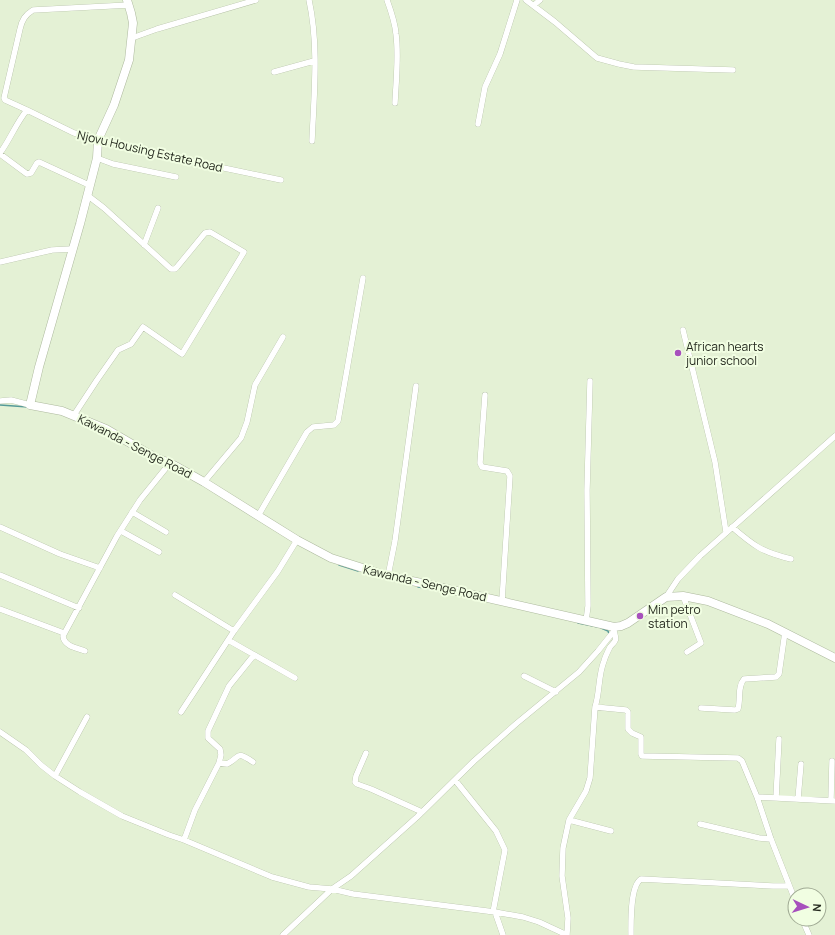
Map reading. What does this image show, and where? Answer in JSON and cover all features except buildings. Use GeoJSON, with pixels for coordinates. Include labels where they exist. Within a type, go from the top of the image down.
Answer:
{"type":"FeatureCollection","features":[{"type":"Feature","properties":{"kind":"street"},"geometry":{"type":"LineString","coordinates":[[132,38],[157,29],[256,0]]}},
{"type":"Feature","properties":{"kind":"street"},"geometry":{"type":"LineString","coordinates":[[309,0],[314,46],[315,76],[312,141]]}},
{"type":"Feature","properties":{"kind":"street"},"geometry":{"type":"LineString","coordinates":[[387,0],[394,20],[397,41],[395,103]]}},
{"type":"Feature","properties":{"kind":"street"},"geometry":{"type":"LineString","coordinates":[[478,124],[485,87],[500,54],[517,0]]}},
{"type":"Feature","properties":{"kind":"street"},"geometry":{"type":"LineString","coordinates":[[526,0],[597,58],[634,67],[733,70]]}},
{"type":"Feature","properties":{"kind":"street"},"geometry":{"type":"LineString","coordinates":[[534,6],[540,0]]}},
{"type":"Feature","properties":{"kind":"street"},"geometry":{"type":"LineString","coordinates":[[0,401],[11,400],[30,405],[37,373],[97,158],[98,140],[114,105],[129,60],[133,23],[128,2]]}},
{"type":"Feature","properties":{"kind":"street","name":"Njovu Housing Estate Road"},"geometry":{"type":"LineString","coordinates":[[128,2],[33,10],[24,17],[4,98],[5,100],[74,133],[98,140],[200,164],[281,180]]}},
{"type":"Feature","properties":{"kind":"street"},"geometry":{"type":"LineString","coordinates":[[274,72],[314,61]]}},
{"type":"Feature","properties":{"kind":"street"},"geometry":{"type":"LineString","coordinates":[[27,110],[0,154],[27,174],[31,173],[37,162],[39,162],[89,185]]}},
{"type":"Feature","properties":{"kind":"street"},"geometry":{"type":"LineString","coordinates":[[97,158],[113,164],[176,177]]}},
{"type":"Feature","properties":{"kind":"street"},"geometry":{"type":"LineString","coordinates":[[74,415],[118,350],[131,344],[143,327],[182,354],[244,252],[208,232],[205,233],[173,270],[104,208],[87,196]]}},
{"type":"Feature","properties":{"kind":"street"},"geometry":{"type":"LineString","coordinates":[[144,245],[158,208]]}},
{"type":"Feature","properties":{"kind":"street"},"geometry":{"type":"LineString","coordinates":[[0,262],[52,250],[72,249]]}},
{"type":"Feature","properties":{"kind":"street"},"geometry":{"type":"LineString","coordinates":[[258,516],[307,432],[313,427],[334,425],[338,421],[363,278]]}},
{"type":"Feature","properties":{"kind":"street"},"geometry":{"type":"LineString","coordinates":[[683,330],[714,462],[726,532]]}},
{"type":"Feature","properties":{"kind":"street"},"geometry":{"type":"LineString","coordinates":[[204,482],[241,438],[247,422],[255,385],[283,337]]}},
{"type":"Feature","properties":{"kind":"street"},"geometry":{"type":"LineString","coordinates":[[586,621],[588,606],[587,490],[590,381]]}},
{"type":"Feature","properties":{"kind":"street"},"geometry":{"type":"LineString","coordinates":[[388,576],[395,541],[416,386]]}},
{"type":"Feature","properties":{"kind":"street"},"geometry":{"type":"LineString","coordinates":[[485,395],[480,463],[482,467],[486,469],[507,471],[510,476],[502,601]]}},
{"type":"Feature","properties":{"kind":"street","name":"Kawanda - Senge Road"},"geometry":{"type":"LineString","coordinates":[[30,405],[62,411],[106,429],[156,458],[170,463],[204,482],[297,540],[331,558],[388,576],[502,601],[614,629]]}},
{"type":"Feature","properties":{"kind":"street"},"geometry":{"type":"LineString","coordinates":[[283,935],[332,889],[351,876],[422,812],[474,760],[579,672],[598,651],[614,629],[628,623],[666,597],[678,579],[700,556],[835,436]]}},
{"type":"Feature","properties":{"kind":"street"},"geometry":{"type":"LineString","coordinates":[[85,651],[68,645],[63,637],[64,633],[132,512],[170,463]]}},
{"type":"Feature","properties":{"kind":"street"},"geometry":{"type":"LineString","coordinates":[[132,512],[166,532]]}},
{"type":"Feature","properties":{"kind":"street"},"geometry":{"type":"LineString","coordinates":[[0,527],[60,554],[100,568]]}},
{"type":"Feature","properties":{"kind":"street"},"geometry":{"type":"LineString","coordinates":[[732,527],[756,547],[766,552],[791,559]]}},
{"type":"Feature","properties":{"kind":"street"},"geometry":{"type":"LineString","coordinates":[[121,531],[159,552]]}},
{"type":"Feature","properties":{"kind":"street"},"geometry":{"type":"LineString","coordinates":[[181,712],[234,631],[278,571],[297,540]]}},
{"type":"Feature","properties":{"kind":"street"},"geometry":{"type":"LineString","coordinates":[[1,577],[79,608]]}},
{"type":"Feature","properties":{"kind":"street"},"geometry":{"type":"LineString","coordinates":[[175,595],[234,631]]}},
{"type":"Feature","properties":{"kind":"street"},"geometry":{"type":"LineString","coordinates":[[666,597],[684,596],[708,600],[785,632],[835,658]]}},
{"type":"Feature","properties":{"kind":"street"},"geometry":{"type":"LineString","coordinates":[[684,596],[701,641],[699,646],[686,652]]}},
{"type":"Feature","properties":{"kind":"street"},"geometry":{"type":"LineString","coordinates":[[0,608],[64,633]]}},
{"type":"Feature","properties":{"kind":"street"},"geometry":{"type":"LineString","coordinates":[[0,732],[26,750],[55,776],[122,816],[272,877],[309,887],[332,889],[353,894],[524,917],[567,935],[568,918],[562,876],[563,848],[569,820],[583,798],[590,778],[595,707],[598,698],[602,667],[616,639],[614,629]]}},
{"type":"Feature","properties":{"kind":"street"},"geometry":{"type":"LineString","coordinates":[[701,708],[738,709],[740,686],[744,679],[776,677],[779,674],[785,632]]}},
{"type":"Feature","properties":{"kind":"street"},"geometry":{"type":"LineString","coordinates":[[228,640],[295,678]]}},
{"type":"Feature","properties":{"kind":"street"},"geometry":{"type":"LineString","coordinates":[[184,840],[195,810],[219,763],[222,752],[208,738],[208,731],[230,686],[254,655]]}},
{"type":"Feature","properties":{"kind":"street"},"geometry":{"type":"LineString","coordinates":[[524,676],[556,692]]}},
{"type":"Feature","properties":{"kind":"street"},"geometry":{"type":"LineString","coordinates":[[595,707],[626,710],[628,712],[628,729],[632,733],[641,737],[642,756],[738,758],[744,764],[789,886],[641,879],[638,881],[632,903],[631,935]]}},
{"type":"Feature","properties":{"kind":"street"},"geometry":{"type":"LineString","coordinates":[[55,776],[87,717]]}},
{"type":"Feature","properties":{"kind":"street"},"geometry":{"type":"LineString","coordinates":[[776,798],[778,739]]}},
{"type":"Feature","properties":{"kind":"street"},"geometry":{"type":"LineString","coordinates":[[366,753],[355,782],[422,812]]}},
{"type":"Feature","properties":{"kind":"street"},"geometry":{"type":"LineString","coordinates":[[219,763],[227,764],[239,755],[242,755],[252,762]]}},
{"type":"Feature","properties":{"kind":"street"},"geometry":{"type":"LineString","coordinates":[[757,798],[833,800],[832,761]]}},
{"type":"Feature","properties":{"kind":"street"},"geometry":{"type":"LineString","coordinates":[[798,799],[801,764]]}},
{"type":"Feature","properties":{"kind":"street"},"geometry":{"type":"LineString","coordinates":[[455,780],[496,831],[505,850],[494,912],[502,935]]}},
{"type":"Feature","properties":{"kind":"street"},"geometry":{"type":"LineString","coordinates":[[569,820],[611,831]]}},
{"type":"Feature","properties":{"kind":"street"},"geometry":{"type":"LineString","coordinates":[[700,824],[760,838],[771,839]]}},
{"type":"Feature","properties":{"kind":"waterway"},"geometry":{"type":"LineString","coordinates":[[0,405],[28,407]]}},
{"type":"Feature","properties":{"kind":"waterway"},"geometry":{"type":"LineString","coordinates":[[339,565],[358,571]]}},
{"type":"Feature","properties":{"kind":"waterway"},"geometry":{"type":"LineString","coordinates":[[418,587],[432,589]]}},
{"type":"Feature","properties":{"kind":"waterway"},"geometry":{"type":"LineString","coordinates":[[578,623],[598,627]]}},
{"type":"Feature","properties":{"kind":"waterway"},"geometry":{"type":"LineString","coordinates":[[601,628],[608,631],[609,634]]}},
{"type":"Feature","properties":{"kind":"place","name":"African hearts junior school"},"geometry":{"type":"Point","coordinates":[678,353]}},
{"type":"Feature","properties":{"kind":"place","name":"Min petro station"},"geometry":{"type":"Point","coordinates":[640,616]}}]}
